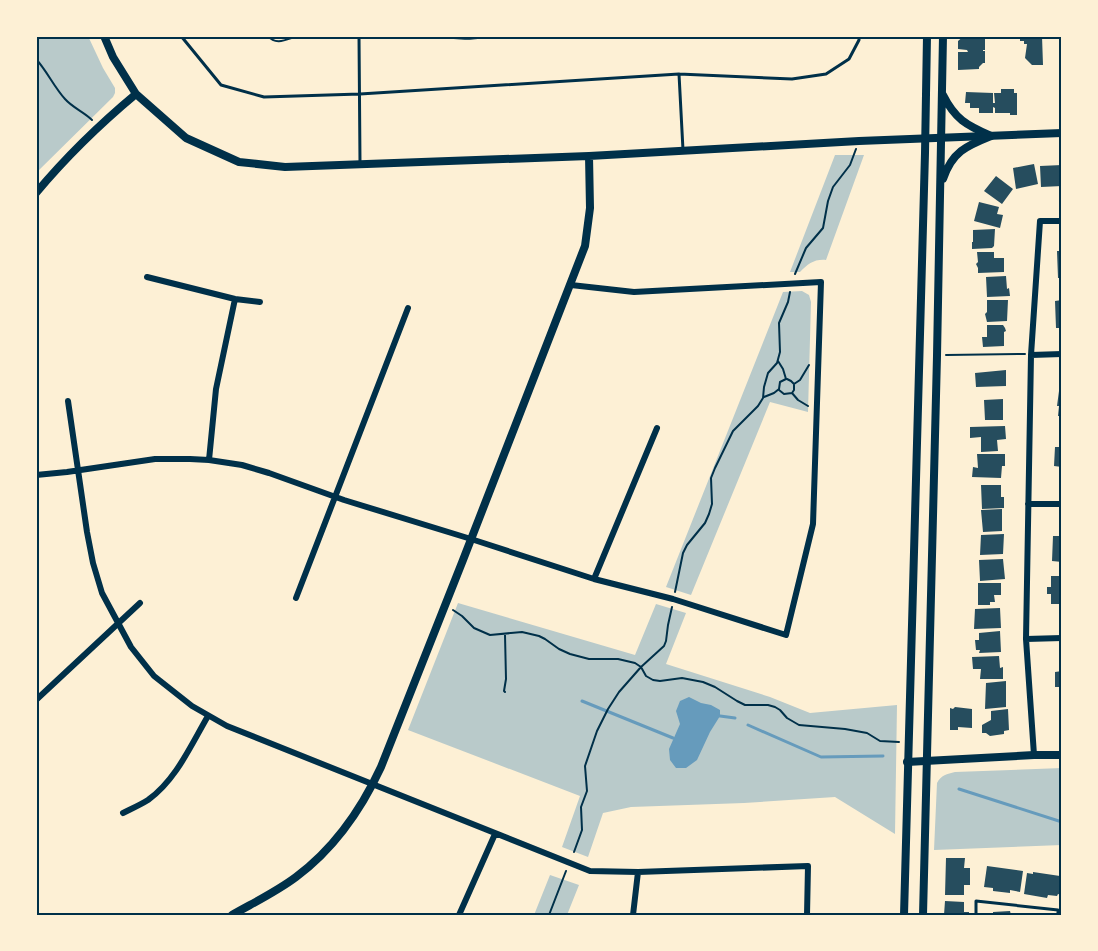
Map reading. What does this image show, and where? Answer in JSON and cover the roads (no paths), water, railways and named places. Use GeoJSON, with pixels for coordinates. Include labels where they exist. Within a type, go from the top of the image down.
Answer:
{"type":"FeatureCollection","features":[{"type":"Feature","properties":{"kind":"main road"},"geometry":{"type":"LineString","coordinates":[[904,915],[927,36]]}},
{"type":"Feature","properties":{"kind":"main road"},"geometry":{"type":"LineString","coordinates":[[922,915],[943,36]]}},
{"type":"Feature","properties":{"kind":"main road"},"geometry":{"type":"LineString","coordinates":[[942,93],[949,106],[969,127],[991,135]]}},
{"type":"Feature","properties":{"kind":"main road"},"geometry":{"type":"LineString","coordinates":[[940,188],[947,166],[955,156],[967,146],[991,135]]}},
{"type":"Feature","properties":{"kind":"street"},"geometry":{"type":"LineString","coordinates":[[104,36],[112,57],[136,94],[186,138],[239,162],[285,167],[589,156],[941,137],[1062,133]]}},
{"type":"Feature","properties":{"kind":"street"},"geometry":{"type":"LineString","coordinates":[[36,194],[64,161],[99,126],[136,94]]}},
{"type":"Feature","properties":{"kind":"street"},"geometry":{"type":"LineString","coordinates":[[232,915],[297,877],[332,845],[350,824],[381,767],[585,246],[590,208],[589,156]]}},
{"type":"Feature","properties":{"kind":"street"},"geometry":{"type":"LineString","coordinates":[[1034,755],[1026,639],[1030,355],[1040,221],[1062,221]]}},
{"type":"Feature","properties":{"kind":"street"},"geometry":{"type":"LineString","coordinates":[[147,277],[260,302]]}},
{"type":"Feature","properties":{"kind":"street"},"geometry":{"type":"LineString","coordinates":[[36,475],[142,460],[209,460],[258,469],[334,497],[594,579],[673,599],[786,635],[813,524],[821,282],[634,292],[571,285]]}},
{"type":"Feature","properties":{"kind":"street"},"geometry":{"type":"LineString","coordinates":[[209,460],[216,389],[235,298]]}},
{"type":"Feature","properties":{"kind":"street"},"geometry":{"type":"LineString","coordinates":[[296,598],[408,308]]}},
{"type":"Feature","properties":{"kind":"street"},"geometry":{"type":"LineString","coordinates":[[1030,355],[1062,354]]}},
{"type":"Feature","properties":{"kind":"street"},"geometry":{"type":"LineString","coordinates":[[68,401],[93,563],[102,593],[131,647],[154,676],[184,700],[227,726],[590,872],[808,866],[807,915]]}},
{"type":"Feature","properties":{"kind":"street"},"geometry":{"type":"LineString","coordinates":[[594,579],[657,428]]}},
{"type":"Feature","properties":{"kind":"street"},"geometry":{"type":"LineString","coordinates":[[1028,504],[1062,504]]}},
{"type":"Feature","properties":{"kind":"street"},"geometry":{"type":"LineString","coordinates":[[36,700],[140,603]]}},
{"type":"Feature","properties":{"kind":"street"},"geometry":{"type":"LineString","coordinates":[[1026,639],[1062,638]]}},
{"type":"Feature","properties":{"kind":"street"},"geometry":{"type":"LineString","coordinates":[[123,813],[150,799],[165,785],[180,765],[208,716]]}},
{"type":"Feature","properties":{"kind":"street"},"geometry":{"type":"LineString","coordinates":[[907,762],[1062,755]]}},
{"type":"Feature","properties":{"kind":"street"},"geometry":{"type":"LineString","coordinates":[[459,915],[495,834]]}},
{"type":"Feature","properties":{"kind":"street"},"geometry":{"type":"LineString","coordinates":[[633,915],[638,872]]}},
{"type":"Feature","properties":{"kind":"lane"},"geometry":{"type":"LineString","coordinates":[[181,36],[221,85],[264,97],[360,94],[679,74],[792,79],[826,74],[849,59],[859,36]]}},
{"type":"Feature","properties":{"kind":"lane"},"geometry":{"type":"LineString","coordinates":[[359,36],[360,164]]}},
{"type":"Feature","properties":{"kind":"lane"},"geometry":{"type":"LineString","coordinates":[[679,74],[683,151]]}},
{"type":"Feature","properties":{"kind":"lane"},"geometry":{"type":"LineString","coordinates":[[976,915],[976,901],[1058,910],[1058,915]]}},
{"type":"Feature","properties":{"kind":"water"},"geometry":{"type":"Polygon","coordinates":[[[689,697],[720,710],[720,716],[697,760],[686,768],[676,768],[670,760],[669,749],[680,724],[676,711],[680,701],[689,697]]]}},
{"type":"Feature","properties":{"kind":"waterway"},"geometry":{"type":"LineString","coordinates":[[582,701],[673,738]]}},
{"type":"Feature","properties":{"kind":"waterway"},"geometry":{"type":"LineString","coordinates":[[720,716],[735,718]]}},
{"type":"Feature","properties":{"kind":"waterway"},"geometry":{"type":"LineString","coordinates":[[748,725],[821,757],[883,756]]}},
{"type":"Feature","properties":{"kind":"waterway"},"geometry":{"type":"LineString","coordinates":[[959,789],[1062,822]]}}]}
